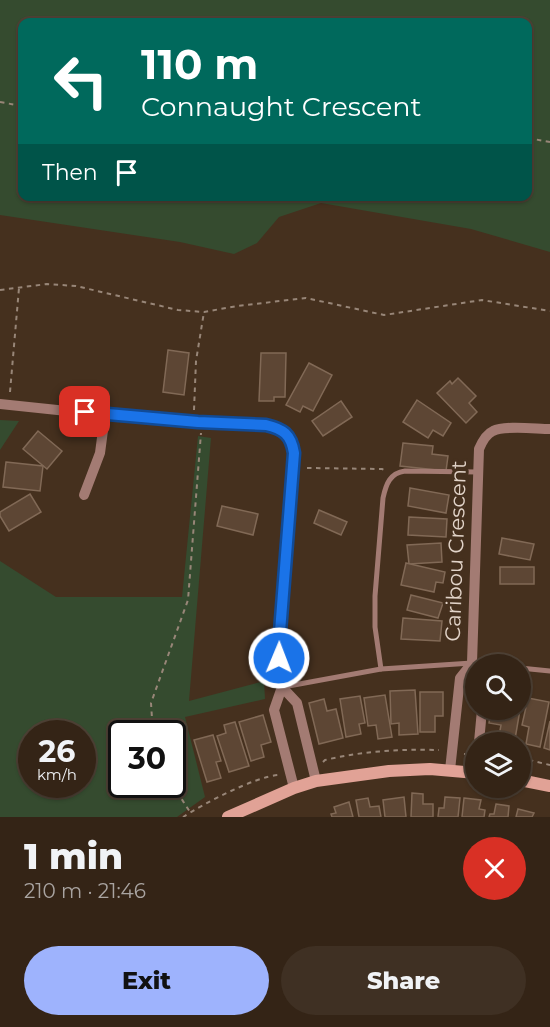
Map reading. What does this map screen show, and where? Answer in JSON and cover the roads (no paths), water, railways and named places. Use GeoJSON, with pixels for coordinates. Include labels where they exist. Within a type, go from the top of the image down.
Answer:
{"type":"FeatureCollection","features":[{"type":"Feature","properties":{"kind":"street"},"geometry":{"type":"LineString","coordinates":[[4,404],[105,415],[266,425],[290,437],[294,453],[280,632],[279,658],[282,687],[274,710],[294,788]]}},
{"type":"Feature","properties":{"kind":"street"},"geometry":{"type":"LineString","coordinates":[[84,495],[100,453],[105,415]]}},
{"type":"Feature","properties":{"kind":"street","name":"Caribou Crescent"},"geometry":{"type":"LineString","coordinates":[[474,654],[478,457],[482,442],[494,430],[504,428],[550,429]]}},
{"type":"Feature","properties":{"kind":"street","name":"Caribou Crescent"},"geometry":{"type":"LineString","coordinates":[[450,770],[460,678],[465,674]]}},
{"type":"Feature","properties":{"kind":"street"},"geometry":{"type":"LineString","coordinates":[[282,687],[297,703],[316,781]]}},
{"type":"Feature","properties":{"kind":"street"},"geometry":{"type":"LineString","coordinates":[[228,817],[294,788],[316,781],[389,771],[430,769],[465,772]]}},
{"type":"Feature","properties":{"kind":"street"},"geometry":{"type":"LineString","coordinates":[[531,782],[550,786]]}},
{"type":"Feature","properties":{"kind":"lane"},"geometry":{"type":"LineString","coordinates":[[381,669],[375,627],[375,596],[383,498],[388,483],[392,475],[405,471],[478,472]]}},
{"type":"Feature","properties":{"kind":"lane"},"geometry":{"type":"LineString","coordinates":[[282,687],[381,669],[465,666]]}},
{"type":"Feature","properties":{"kind":"lane"},"geometry":{"type":"LineString","coordinates":[[531,669],[550,671]]}}]}
